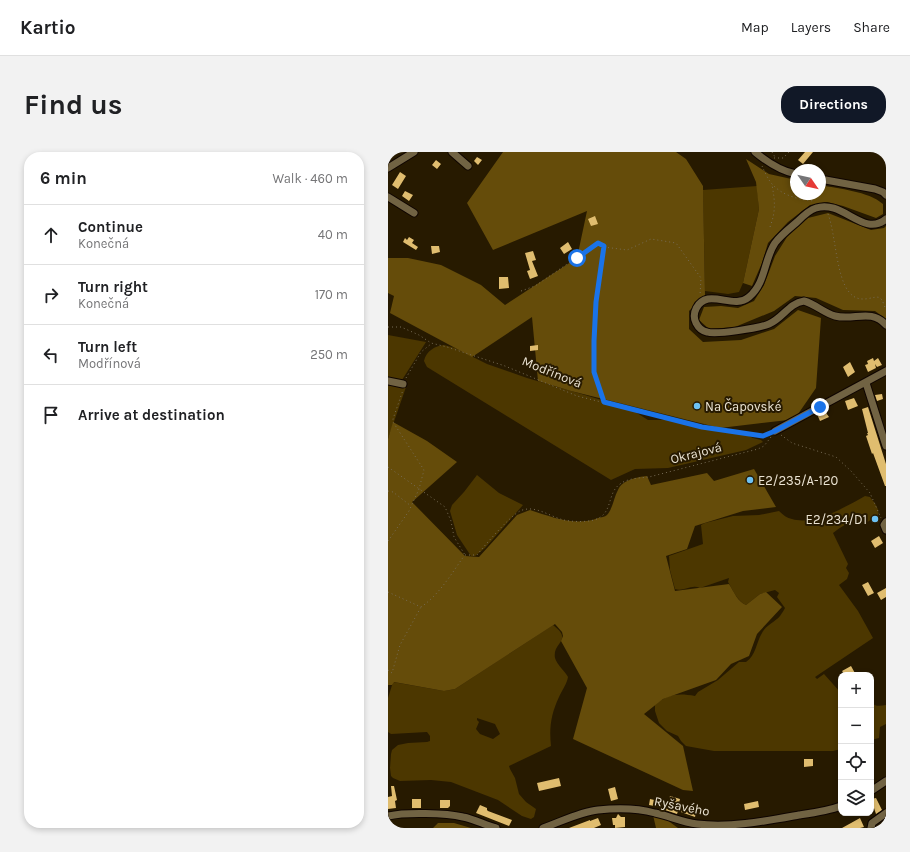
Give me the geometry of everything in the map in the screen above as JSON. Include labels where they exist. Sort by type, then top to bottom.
[{"type":"street","points":[[388,168],[414,152]]},
{"type":"street","points":[[452,152],[468,166]]},
{"type":"street","points":[[755,152],[776,166],[790,172]]},
{"type":"street","points":[[826,180],[875,189],[886,195]]},
{"type":"street","points":[[388,197],[414,212]]},
{"type":"street","points":[[886,219],[881,224],[869,224],[857,220],[834,207],[825,206],[815,208],[808,212],[775,243],[758,287],[747,299],[738,302],[708,299],[696,308],[694,314],[695,321],[699,328],[706,332],[717,333],[770,324],[782,316],[793,304],[804,301],[834,316],[857,317],[870,315],[875,316],[886,325]]},
{"type":"street","points":[[775,431],[886,371]]},
{"type":"street","points":[[388,381],[403,384]]},
{"type":"street","points":[[866,382],[886,446]]},
{"type":"street","points":[[874,789],[886,781]]},
{"type":"street","name":"Ryšavého","points":[[543,828],[586,812],[596,810],[641,810],[654,812],[697,824],[745,824],[817,812],[838,807]]},
{"type":"street","points":[[871,828],[872,823],[878,817],[886,813]]},
{"type":"street","points":[[388,816],[411,814],[450,815],[464,817],[496,828]]},
{"type":"path","points":[[772,152],[775,158]]},
{"type":"path","points":[[770,227],[775,214],[775,198],[772,184],[761,165],[762,157],[783,158],[789,152]]},
{"type":"path","points":[[772,184],[792,196],[803,200],[816,201],[825,206],[831,226],[842,280],[848,291],[852,295],[865,300],[877,297],[880,298],[886,309]]},
{"type":"path","points":[[522,291],[534,286],[598,243],[604,246],[627,250],[651,239],[676,243],[701,278],[700,294],[696,308]]},
{"type":"path","points":[[604,246],[596,302],[594,341],[594,372],[604,402]]},
{"type":"path","name":"Modřínová","points":[[388,327],[401,327],[410,330],[432,343],[505,366],[577,396],[702,427],[763,436],[775,431]]},
{"type":"path","points":[[388,541],[411,506],[419,489],[424,470],[393,422],[393,419],[403,391],[403,384],[421,352],[432,343]]},
{"type":"path","points":[[775,431],[792,443],[836,457],[851,471],[870,493],[880,512],[885,526]]},
{"type":"path","name":"Okrajová","points":[[465,555],[477,555],[510,519],[520,511],[536,510],[564,520],[594,520],[605,514],[609,508],[612,495],[620,484],[634,479],[650,477],[758,450],[764,446],[775,431]]},
{"type":"path","points":[[388,467],[445,507],[451,522],[454,537],[465,555],[438,591],[421,607],[400,645],[392,673],[388,670]]},
{"type":"path","points":[[388,491],[393,492],[411,506]]},
{"type":"path","points":[[388,592],[421,607]]},
{"type":"shaded area","points":[[503,152],[676,152],[686,159],[703,186],[705,295],[689,311],[689,329],[703,342],[741,340],[774,329],[798,310],[821,318],[816,388],[796,417],[788,420],[720,428],[571,391],[538,381],[532,317],[472,357],[390,313],[394,296],[388,293],[388,258],[408,258],[441,265],[481,285],[505,305],[577,258],[587,211],[493,250],[467,203]]},
{"type":"shaded area","points":[[746,159],[769,174],[790,179],[790,200],[826,200],[826,186],[870,196],[883,204],[883,214],[876,218],[827,202],[810,205],[788,222],[768,243],[762,263],[752,286],[743,283],[759,209],[756,182]]},
{"type":"shaded area","points":[[757,186],[759,209],[743,283],[739,292],[728,294],[705,291],[703,190]]},
{"type":"shaded area","points":[[828,213],[871,230],[884,228],[886,226],[886,319],[875,311],[843,310],[816,298],[795,296],[774,311],[735,327],[709,329],[699,320],[704,307],[721,306],[738,308],[754,301],[764,285],[775,256],[787,237],[808,218]]},
{"type":"shaded area","points":[[388,335],[426,342],[402,380],[406,387],[388,439]]},
{"type":"shaded area","points":[[444,345],[455,348],[487,364],[527,378],[629,408],[648,420],[674,420],[702,427],[740,432],[763,442],[746,450],[668,468],[635,469],[611,480],[427,367],[424,361],[427,354],[434,348]]},
{"type":"shaded area","points":[[393,422],[427,441],[457,462],[412,502],[465,556],[479,557],[517,515],[530,510],[555,518],[581,522],[590,521],[605,516],[611,509],[620,487],[626,481],[634,478],[647,476],[651,485],[707,473],[714,481],[754,469],[776,507],[743,511],[695,526],[687,549],[666,556],[675,591],[729,584],[738,599],[743,604],[746,605],[760,594],[766,592],[782,607],[757,634],[749,656],[731,664],[716,680],[663,699],[644,714],[683,746],[693,791],[683,790],[573,739],[587,688],[561,641],[563,636],[562,632],[555,624],[455,689],[444,691],[394,682],[392,685],[388,685],[388,439]]},
{"type":"shaded area","points":[[477,475],[499,493],[523,505],[485,548],[475,556],[471,556],[457,535],[450,511],[452,505]]},
{"type":"shaded area","points":[[865,496],[870,497],[878,510],[878,515],[866,523],[852,522],[833,533],[848,564],[846,568],[849,573],[847,579],[839,585],[858,611],[873,638],[815,677],[817,679],[824,674],[838,690],[838,750],[714,751],[686,746],[678,736],[667,731],[659,723],[655,711],[655,705],[660,701],[674,695],[695,696],[698,692],[718,680],[739,662],[746,662],[752,656],[764,630],[780,616],[785,608],[777,597],[779,593],[775,590],[760,594],[746,605],[740,601],[736,595],[728,582],[729,578],[700,588],[694,587],[681,590],[675,589],[670,570],[669,556],[703,544],[701,525],[705,523],[733,516],[759,515],[779,511],[790,519],[810,520],[830,514]]},
{"type":"shaded area","points":[[553,625],[562,635],[561,642],[556,648],[555,658],[568,677],[566,685],[560,694],[552,715],[550,733],[551,746],[509,766],[515,778],[519,794],[526,802],[536,809],[534,817],[531,819],[522,816],[498,800],[451,782],[431,780],[400,781],[391,776],[390,768],[392,750],[398,745],[430,741],[430,736],[427,732],[391,734],[388,732],[388,698],[393,682],[444,691],[455,689]],"holes":[[[477,718],[495,724],[500,734],[493,739],[480,734],[476,729],[479,722]]]},
{"type":"shaded area","points":[[874,704],[880,706],[886,705],[886,724],[880,727],[879,738],[874,739]]},
{"type":"shaded area","points":[[653,815],[667,820],[678,828],[656,828]]},
{"type":"shaded area","points":[[438,823],[454,823],[471,828],[433,828]]},
{"type":"building","points":[[805,152],[813,152],[803,164],[798,160]]},
{"type":"building","points":[[477,157],[482,160],[478,165],[474,161]]},
{"type":"building","points":[[436,160],[441,164],[437,169],[432,165]]},
{"type":"building","points":[[400,172],[406,176],[398,189],[392,185]]},
{"type":"building","points":[[405,191],[413,195],[409,201],[402,196]]},
{"type":"building","points":[[595,216],[598,224],[591,226],[588,219]]},
{"type":"building","points":[[409,237],[414,240],[412,243],[418,247],[416,250],[403,242],[405,238],[407,240]]},
{"type":"building","points":[[568,242],[572,249],[564,254],[560,248]]},
{"type":"building","points":[[431,246],[439,246],[440,252],[432,254]]},
{"type":"building","points":[[533,251],[536,260],[532,261],[538,276],[530,279],[527,271],[530,270],[525,253]]},
{"type":"building","points":[[499,277],[508,277],[509,288],[499,289]]},
{"type":"building","points":[[538,345],[538,350],[530,351],[530,346]]},
{"type":"building","points":[[873,358],[874,361],[878,358],[882,365],[877,367],[875,364],[876,368],[868,372],[865,365],[868,364],[867,361]]},
{"type":"building","points":[[850,362],[855,372],[848,377],[843,367]]},
{"type":"building","points":[[882,394],[883,399],[877,401],[875,395]]},
{"type":"building","points":[[854,398],[858,406],[848,410],[845,401]]},
{"type":"building","points":[[868,407],[886,464],[886,486],[866,436],[868,433],[862,409]]},
{"type":"building","points":[[824,410],[829,417],[820,421],[817,414]]},
{"type":"building","points":[[879,536],[883,543],[875,548],[871,541]]},
{"type":"building","points":[[868,582],[874,593],[868,596],[862,585]]},
{"type":"building","points":[[886,588],[886,597],[881,600],[877,593]]},
{"type":"building","points":[[851,666],[854,672],[843,672],[842,671]]},
{"type":"building","points":[[804,759],[813,759],[813,766],[804,767]]},
{"type":"building","points":[[559,778],[561,786],[539,791],[537,783]]},
{"type":"building","points":[[391,786],[394,786],[397,800],[395,801],[396,808],[388,809],[388,797],[392,796]]},
{"type":"building","points":[[615,787],[618,799],[611,801],[608,789]]},
{"type":"building","points":[[670,796],[680,799],[679,803],[697,809],[695,817],[678,811],[677,814],[665,810],[666,808],[649,805],[650,799],[668,803]]},
{"type":"building","points":[[874,798],[876,798],[882,810],[876,814],[874,808]]},
{"type":"building","points":[[412,799],[421,799],[421,808],[412,808]]},
{"type":"building","points":[[440,800],[450,800],[450,806],[448,808],[440,808]]},
{"type":"building","points":[[758,801],[759,807],[745,810],[744,804]]},
{"type":"building","points":[[480,805],[487,808],[488,811],[512,820],[509,826],[476,813]]},
{"type":"building","points":[[618,814],[621,817],[625,817],[625,827],[615,828],[615,825],[613,825],[612,818],[616,818]]},
{"type":"building","points":[[598,818],[601,825],[594,828],[569,828],[590,820]]},
{"type":"building","points":[[860,818],[864,827],[842,828]]},
{"type":"place","name":"Na Čapovské","points":[[697,406]]},
{"type":"place","name":"E2/235/A-120","points":[[750,480]]},
{"type":"place","name":"E2/234/D1","points":[[875,519]]},
{"type":"route","points":[[577,258],[598,243],[604,246],[596,302],[594,341],[594,372],[604,402],[632,408],[635,411],[661,415],[702,427],[763,436],[820,407]]}]
